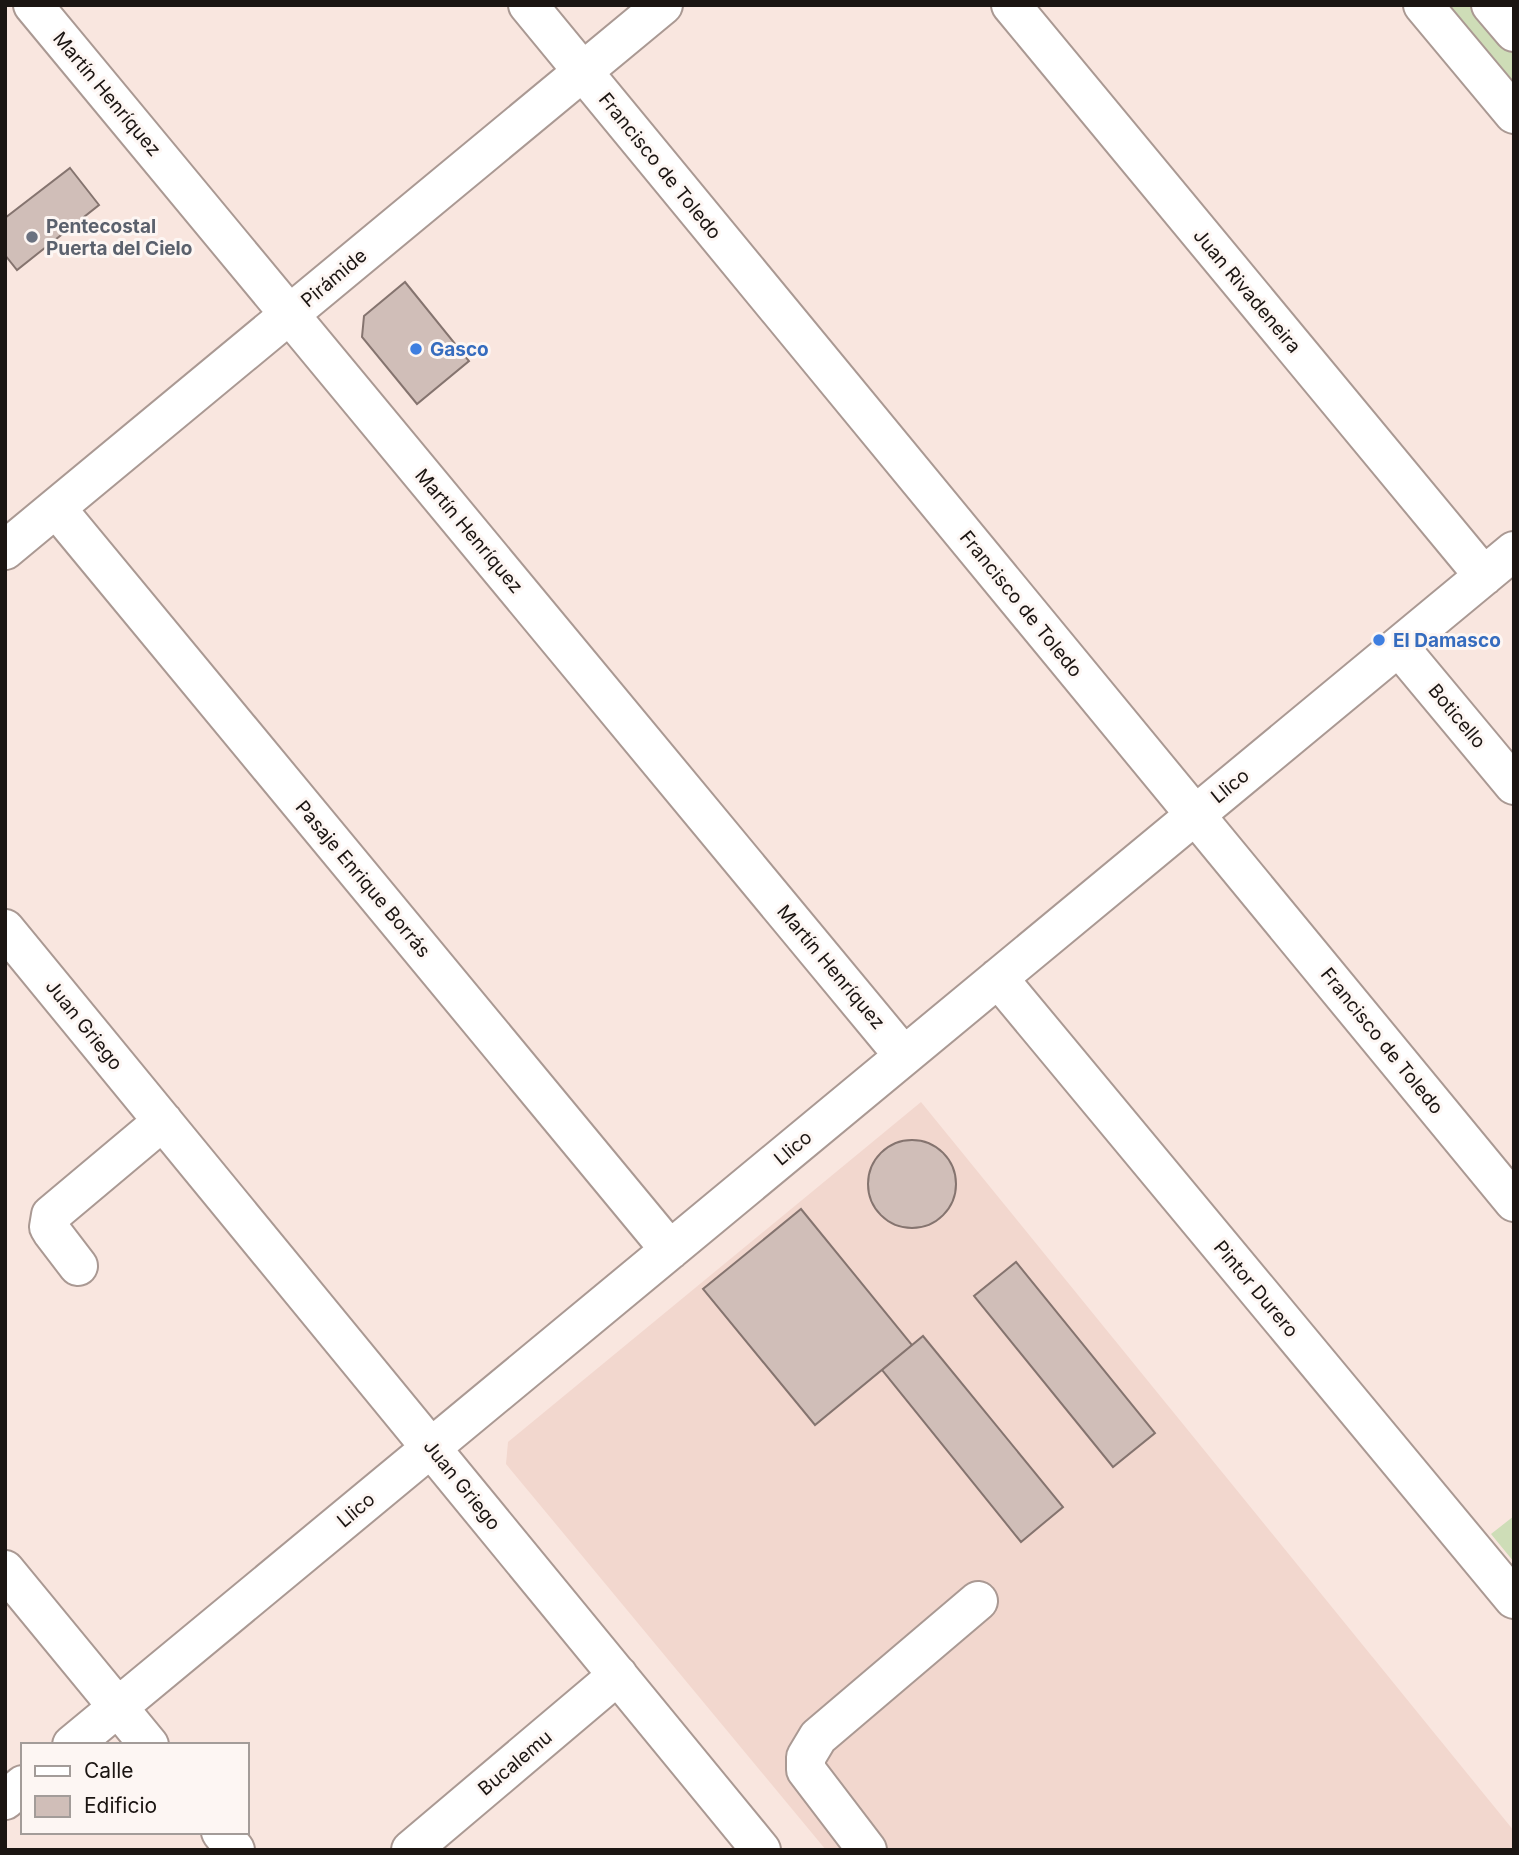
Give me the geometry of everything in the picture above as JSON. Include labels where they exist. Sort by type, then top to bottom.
[{"type":"street","name":"Martín Henríquez","points":[[33,5],[904,1056]]},
{"type":"street","name":"Francisco de Toledo","points":[[528,5],[1514,1202]]},
{"type":"street","name":"Pirámide","points":[[5,550],[663,5]]},
{"type":"street","name":"Juan Rivadeneira","points":[[1011,5],[1484,576]]},
{"type":"street","points":[[1423,5],[1514,114]]},
{"type":"street","points":[[1491,5],[1514,32]]},
{"type":"street","name":"Pasaje Enrique Borrás","points":[[56,508],[670,1250]]},
{"type":"street","name":"Llico","points":[[74,1743],[1514,551]]},
{"type":"street","name":"Boticello","points":[[1399,647],[1514,785]]},
{"type":"street","name":"Juan Griego","points":[[5,929],[761,1850]]},
{"type":"street","name":"Pintor Durero","points":[[998,978],[1514,1599]]},
{"type":"street","points":[[78,1266],[52,1232],[51,1215],[163,1121]]},
{"type":"street","points":[[5,1570],[147,1743]]},
{"type":"street","points":[[867,1850],[806,1770],[806,1757],[818,1737],[978,1601]]},
{"type":"street","name":"Bucalemu","points":[[411,1850],[618,1675]]},
{"type":"street","points":[[5,1800],[21,1787]]},
{"type":"street","points":[[223,1834],[235,1850]]},
{"type":"shaded area","points":[[921,1102],[1514,1831],[1514,1850],[826,1850],[506,1464],[508,1442]]},
{"type":"green space","points":[[1446,5],[1477,5],[1514,49],[1514,88]]},
{"type":"green space","points":[[1514,1516],[1514,1562],[1491,1534]]},
{"type":"building","name":"Pentecostal Puerta del Cielo","points":[[70,168],[99,205],[17,270],[5,255],[5,218]]},
{"type":"building","name":"Gasco","points":[[405,282],[469,361],[417,404],[362,337],[364,316]]},
{"type":"building","points":[[912,1140],[929,1143],[943,1153],[953,1167],[956,1184],[953,1201],[943,1215],[929,1225],[912,1228],[895,1225],[881,1215],[871,1201],[868,1184],[871,1167],[881,1153],[895,1143]]},
{"type":"building","points":[[801,1209],[912,1345],[815,1425],[703,1289]]},
{"type":"building","points":[[1016,1262],[1155,1433],[1113,1467],[974,1296]]},
{"type":"building","points":[[923,1336],[1063,1507],[1021,1542],[882,1370]]},
{"type":"place","name":"Pentecostal Puerta del Cielo","points":[[32,237]]},
{"type":"place","name":"Gasco","points":[[416,349]]},
{"type":"place","name":"El Damasco","points":[[1379,640]]}]
